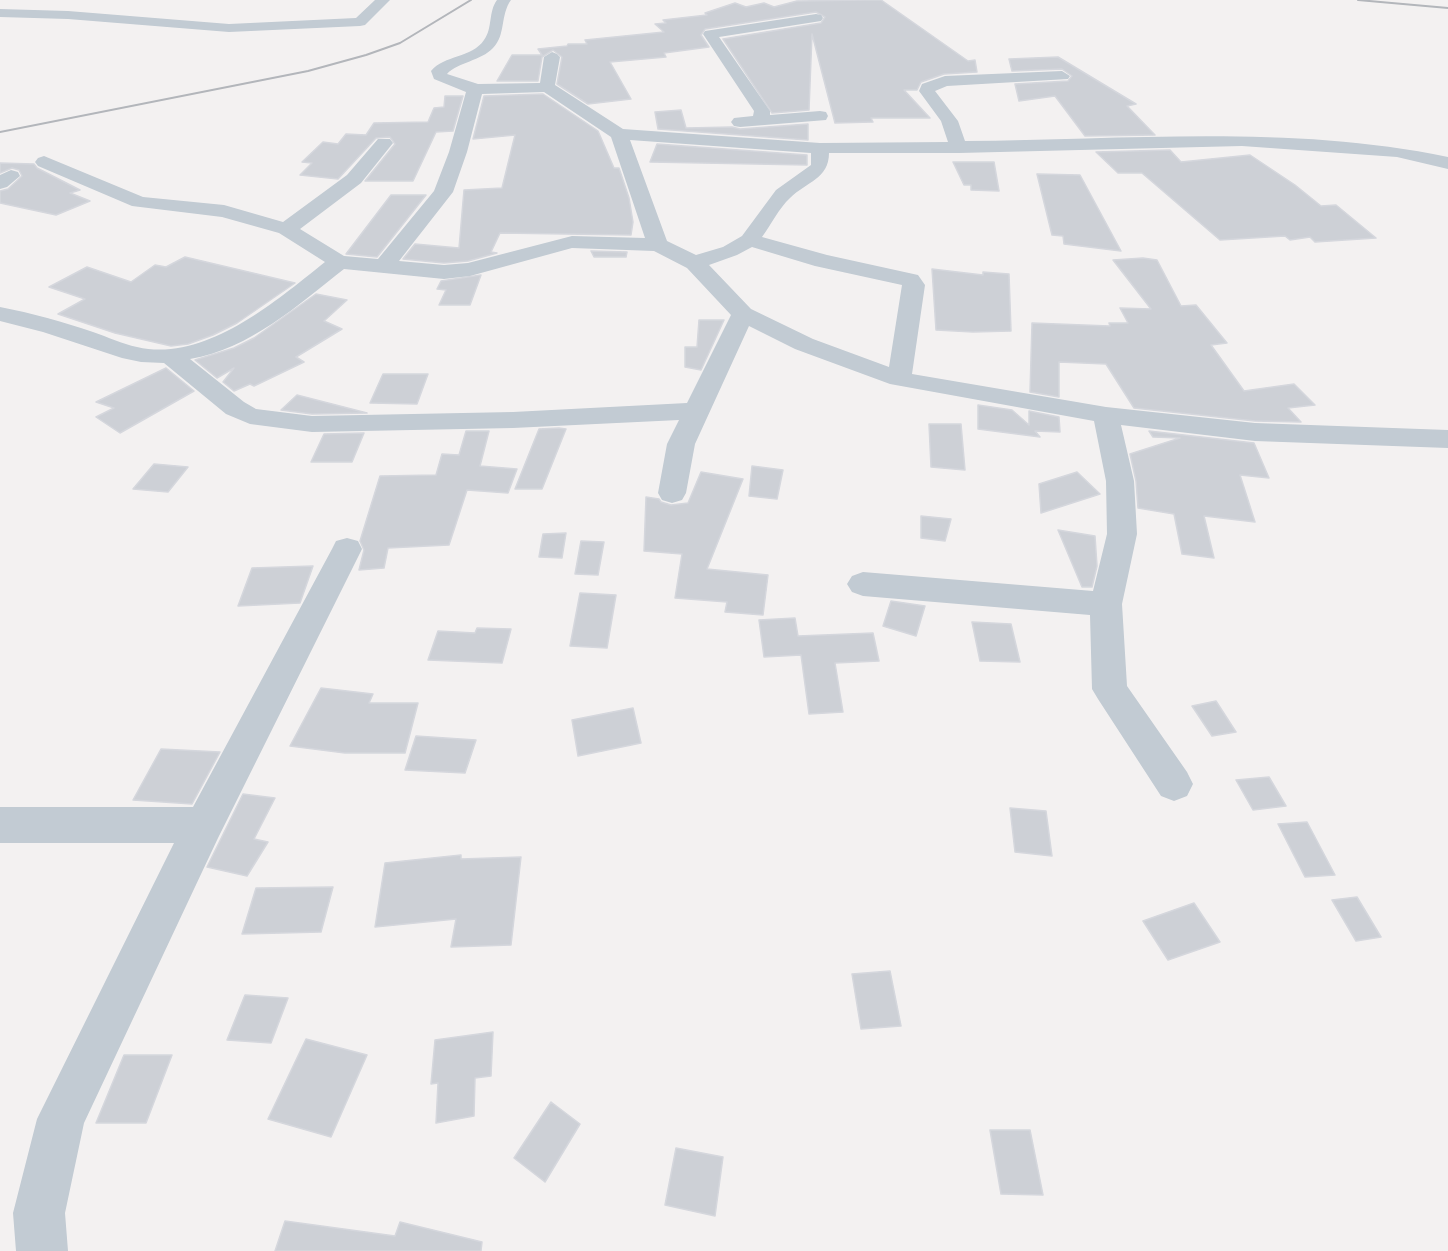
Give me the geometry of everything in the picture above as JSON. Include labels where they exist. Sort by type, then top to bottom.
[{"type":"street","points":[[0,13],[68,15],[229,28],[360,22],[383,0]]},
{"type":"street","points":[[504,0],[499,4],[494,34],[489,44],[470,57],[450,63],[439,71],[440,76],[454,86],[474,90],[547,87],[619,134],[820,148],[959,148],[1242,141],[1396,152],[1448,163]]},
{"type":"street","points":[[761,119],[762,111],[710,34],[816,18]]},
{"type":"street","points":[[547,87],[552,57]]},
{"type":"street","points":[[959,148],[949,121],[927,91],[928,87],[945,81],[1062,76]]},
{"type":"street","points":[[383,267],[443,192],[458,152],[474,90]]},
{"type":"street","points":[[619,134],[645,128],[719,125],[761,119],[820,116]]},
{"type":"street","points":[[619,134],[658,245]]},
{"type":"street","points":[[286,230],[354,179],[384,143]]},
{"type":"street","points":[[695,263],[730,251],[749,240],[783,194],[815,172],[820,165],[820,148]]},
{"type":"street","points":[[44,162],[139,202],[224,211],[286,230],[339,262],[444,272],[470,269],[572,242],[658,245],[695,263],[743,314],[804,344],[899,379],[1106,415],[1255,432],[1448,439]]},
{"type":"street","points":[[749,240],[823,261],[910,280],[914,285],[899,379]]},
{"type":"street","points":[[0,314],[25,318],[140,355],[171,356],[200,350],[234,338],[269,315],[339,262]]},
{"type":"street","points":[[672,493],[681,444],[743,314]]},
{"type":"street","points":[[171,356],[235,408],[250,416],[312,424],[513,420],[697,411]]},
{"type":"street","points":[[1106,415],[1120,481],[1122,534],[1106,604],[1110,689],[1174,784]]},
{"type":"street","points":[[42,1251],[39,1214],[61,1119],[204,825],[347,549]]},
{"type":"street","points":[[863,584],[1106,604]]},
{"type":"street","points":[[0,825],[204,825]]},
{"type":"building","points":[[881,0],[968,61],[975,60],[977,72],[944,74],[921,82],[917,90],[904,90],[930,118],[871,118],[873,122],[835,123],[812,34],[809,110],[772,113],[723,39],[821,23],[825,17],[816,12],[705,29],[701,35],[709,47],[664,53],[666,57],[610,62],[631,99],[588,104],[557,84],[562,57],[553,50],[542,57],[538,81],[497,81],[512,55],[542,55],[538,49],[567,46],[568,44],[587,44],[585,40],[664,32],[655,24],[666,23],[663,20],[707,15],[705,13],[735,3],[746,7],[764,3],[774,7],[797,1]]},
{"type":"building","points":[[1058,57],[1136,104],[1127,106],[1155,135],[1085,136],[1055,96],[1019,101],[1015,84],[1068,81],[1072,76],[1062,69],[1012,71],[1009,59]]},
{"type":"building","points":[[543,94],[598,131],[614,168],[619,168],[629,198],[633,222],[631,235],[500,233],[491,252],[497,253],[468,261],[444,263],[403,259],[415,244],[459,248],[464,190],[502,188],[515,135],[473,139],[484,96]]},
{"type":"building","points":[[445,96],[463,96],[453,131],[436,132],[413,181],[365,181],[395,144],[390,137],[376,138],[338,179],[300,175],[312,163],[302,162],[323,142],[338,144],[346,134],[366,135],[374,123],[428,122],[434,108],[444,107]]},
{"type":"building","points":[[681,110],[686,128],[732,127],[740,129],[808,124],[808,140],[658,129],[655,112]]},
{"type":"building","points":[[657,144],[807,155],[807,165],[650,162]]},
{"type":"building","points":[[1170,150],[1181,162],[1250,155],[1295,185],[1321,206],[1336,205],[1376,238],[1315,242],[1310,237],[1290,240],[1285,236],[1220,240],[1142,173],[1118,173],[1096,152]]},
{"type":"building","points":[[953,162],[994,162],[999,191],[971,190],[971,185],[964,185]]},
{"type":"building","points":[[0,163],[34,164],[37,168],[80,190],[70,193],[90,201],[56,215],[0,203],[0,191],[8,189],[22,176],[19,170],[12,168],[0,173]]},
{"type":"building","points":[[1037,174],[1080,175],[1121,251],[1064,244],[1063,236],[1052,235]]},
{"type":"building","points":[[391,195],[426,195],[377,257],[346,254]]},
{"type":"building","points":[[591,251],[627,252],[626,257],[594,257]]},
{"type":"building","points":[[185,257],[295,283],[237,323],[188,344],[171,346],[115,333],[58,314],[85,299],[49,287],[87,267],[131,282],[155,265],[166,267]]},
{"type":"building","points":[[1143,258],[1157,260],[1181,306],[1196,305],[1227,343],[1211,345],[1244,391],[1294,384],[1315,405],[1288,408],[1301,422],[1255,421],[1134,408],[1106,364],[1059,362],[1059,397],[1030,392],[1032,323],[1110,326],[1109,323],[1128,323],[1120,308],[1151,309],[1113,260]]},
{"type":"building","points":[[932,269],[983,275],[983,272],[1009,274],[1011,331],[936,330]]},
{"type":"building","points":[[481,275],[470,305],[439,305],[446,290],[437,289],[441,281]]},
{"type":"building","points":[[316,294],[347,300],[324,321],[342,329],[296,357],[304,362],[254,386],[250,384],[234,391],[223,382],[234,368],[217,378],[195,360],[234,348],[254,338]]},
{"type":"building","points":[[699,320],[724,320],[701,370],[685,367],[685,347],[697,347]]},
{"type":"building","points":[[166,368],[194,391],[120,433],[96,417],[114,408],[96,402]]},
{"type":"building","points":[[383,374],[428,374],[417,404],[370,403]]},
{"type":"building","points":[[297,395],[367,413],[312,414],[281,410]]},
{"type":"building","points":[[978,405],[1012,410],[1029,425],[1029,411],[1059,417],[1060,432],[1035,431],[1040,437],[978,429]]},
{"type":"building","points":[[929,424],[961,424],[965,470],[931,467]]},
{"type":"building","points":[[539,429],[566,429],[542,489],[515,489]]},
{"type":"building","points":[[466,431],[489,431],[480,466],[517,469],[508,493],[467,490],[449,545],[388,548],[384,568],[359,570],[364,550],[360,541],[380,476],[436,475],[442,454],[459,455]]},
{"type":"building","points":[[1149,431],[1254,443],[1269,478],[1240,475],[1255,522],[1204,516],[1214,558],[1182,554],[1174,514],[1138,508],[1136,481],[1130,454],[1180,438],[1153,437]]},
{"type":"building","points":[[364,433],[352,462],[311,462],[324,434]]},
{"type":"building","points":[[154,464],[188,467],[168,492],[133,489]]},
{"type":"building","points":[[752,466],[783,470],[777,499],[749,496]]},
{"type":"building","points":[[701,472],[743,479],[707,569],[768,575],[763,615],[725,612],[727,602],[675,598],[682,554],[644,551],[646,497],[659,499],[671,505],[688,503]]},
{"type":"building","points":[[1077,472],[1100,494],[1041,513],[1039,484]]},
{"type":"building","points":[[921,516],[951,519],[945,541],[921,538]]},
{"type":"building","points":[[1058,530],[1095,536],[1097,566],[1092,587],[1082,587]]},
{"type":"building","points":[[566,533],[562,558],[539,557],[543,534]]},
{"type":"building","points":[[581,541],[604,542],[598,575],[575,574]]},
{"type":"building","points":[[313,566],[300,603],[238,606],[252,568]]},
{"type":"building","points":[[580,593],[616,595],[607,648],[570,646]]},
{"type":"building","points":[[891,601],[925,606],[916,636],[883,626]]},
{"type":"building","points":[[795,618],[798,636],[873,633],[879,661],[835,663],[843,712],[809,714],[801,655],[764,657],[759,620]]},
{"type":"building","points":[[972,622],[1011,624],[1020,662],[980,661]]},
{"type":"building","points":[[477,628],[511,629],[502,663],[428,660],[438,631],[475,633]]},
{"type":"building","points":[[321,688],[373,694],[369,703],[418,703],[405,753],[345,753],[290,746]]},
{"type":"building","points":[[1216,701],[1236,732],[1212,736],[1192,706]]},
{"type":"building","points":[[633,708],[641,743],[578,756],[572,720]]},
{"type":"building","points":[[416,736],[476,740],[465,773],[405,770]]},
{"type":"building","points":[[161,749],[220,752],[192,804],[133,800]]},
{"type":"building","points":[[1269,777],[1286,806],[1253,810],[1236,780]]},
{"type":"building","points":[[243,794],[275,798],[254,839],[268,842],[247,876],[207,867]]},
{"type":"building","points":[[1010,808],[1046,811],[1052,856],[1015,852]]},
{"type":"building","points":[[1307,822],[1335,875],[1305,877],[1278,824]]},
{"type":"building","points":[[461,855],[461,859],[521,857],[511,945],[451,947],[456,919],[375,927],[385,863]]},
{"type":"building","points":[[333,887],[321,932],[242,934],[256,888]]},
{"type":"building","points":[[1357,897],[1381,937],[1356,941],[1332,900]]},
{"type":"building","points":[[1194,903],[1220,942],[1168,960],[1143,921]]},
{"type":"building","points":[[890,971],[901,1026],[861,1029],[852,974]]},
{"type":"building","points":[[245,995],[288,998],[271,1043],[227,1040]]},
{"type":"building","points":[[493,1032],[491,1076],[475,1078],[474,1116],[436,1123],[438,1083],[431,1084],[435,1040]]},
{"type":"building","points":[[306,1039],[367,1055],[331,1137],[268,1119]]},
{"type":"building","points":[[124,1055],[172,1055],[146,1123],[96,1123]]},
{"type":"building","points":[[551,1102],[580,1124],[545,1182],[514,1158]]},
{"type":"building","points":[[990,1130],[1030,1130],[1043,1195],[1001,1194]]},
{"type":"building","points":[[676,1148],[723,1157],[715,1216],[665,1205]]},
{"type":"building","points":[[285,1221],[395,1236],[400,1222],[482,1242],[481,1251],[275,1251]]},
{"type":"railway","points":[[0,132],[308,71],[366,55],[400,43],[471,0]]},
{"type":"railway","points":[[1358,0],[1448,8]]}]
